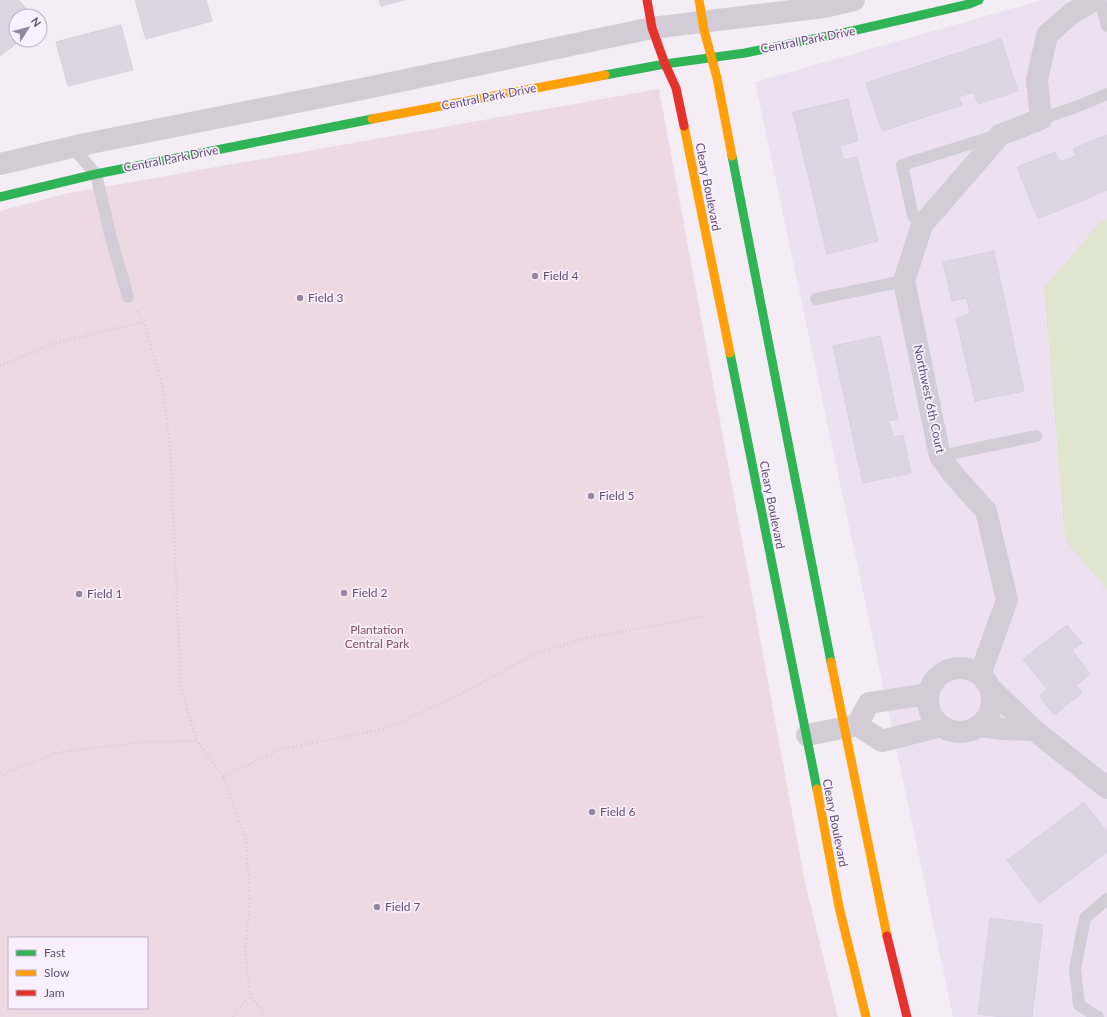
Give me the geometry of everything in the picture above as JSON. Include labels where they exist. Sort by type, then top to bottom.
[{"type":"street","name":"Cleary Boulevard","points":[[647,0],[652,28],[664,64],[676,88],[806,735],[839,907],[866,1017]]},
{"type":"street","points":[[699,0],[701,22],[718,85],[851,727],[884,923],[907,1017]]},
{"type":"street","points":[[0,164],[72,147],[367,88],[652,28],[824,7],[854,0]]},
{"type":"street","name":"Central Park Drive","points":[[0,197],[96,174],[378,118],[664,64],[710,59],[745,53],[852,31],[969,4],[979,0]]},
{"type":"street","points":[[922,225],[1000,135],[1041,119],[1037,80],[1047,35],[1072,13],[1095,0]]},
{"type":"street","name":"Northwest 6th Court","points":[[922,225],[904,281],[940,456],[952,473],[986,511],[1007,600],[985,681]]},
{"type":"street","points":[[985,681],[992,698],[991,708],[987,718],[980,726],[970,731],[950,731],[934,720],[927,703],[931,685],[936,677],[948,670],[962,668],[972,670],[985,681],[1034,730],[1107,788]]},
{"type":"street","points":[[851,727],[869,703],[928,694]]},
{"type":"street","points":[[806,735],[851,727],[882,741],[941,726]]},
{"type":"street","points":[[980,726],[1003,729],[1034,730]]},
{"type":"lane","points":[[1100,0],[1107,26]]},
{"type":"lane","points":[[1041,119],[1107,94]]},
{"type":"lane","points":[[922,225],[913,216],[902,165],[1000,135]]},
{"type":"lane","points":[[72,147],[96,174],[111,238],[128,297]]},
{"type":"lane","points":[[816,300],[904,281]]},
{"type":"lane","points":[[940,456],[1036,436]]},
{"type":"lane","points":[[1098,1017],[1078,1005],[1075,969],[1085,918],[1107,899]]},
{"type":"path","points":[[128,297],[144,322],[162,384],[170,445],[181,689],[197,741],[223,777],[246,839],[250,901],[245,952],[250,994],[266,1017]]},
{"type":"path","points":[[0,366],[52,344],[144,322]]},
{"type":"path","points":[[223,777],[281,749],[385,728],[457,696],[537,653],[584,639],[704,616]]},
{"type":"path","points":[[0,778],[9,772],[55,753],[143,742],[197,741]]},
{"type":"path","points":[[233,1017],[250,994]]},
{"type":"shaded area","points":[[1042,0],[1107,0],[1107,1017],[953,1017],[755,82]]},
{"type":"shaded area","points":[[1107,220],[1107,590],[1065,540],[1044,288],[1099,223]]},
{"type":"green space","name":"Plantation Central Park","points":[[659,89],[805,883],[838,1017],[0,1017],[0,211],[64,194]]},
{"type":"building","points":[[0,0],[19,0],[26,8],[8,8],[8,48],[10,48],[0,56]]},
{"type":"building","points":[[135,0],[206,0],[212,21],[146,39]]},
{"type":"building","points":[[379,0],[405,0],[381,6]]},
{"type":"building","points":[[121,25],[133,70],[68,86],[56,42]]},
{"type":"building","points":[[1001,39],[1018,91],[978,104],[974,92],[959,97],[962,105],[882,131],[866,83]]},
{"type":"building","points":[[848,99],[858,141],[840,146],[843,160],[857,157],[878,241],[827,254],[793,112]]},
{"type":"building","points":[[1107,135],[1107,190],[1038,219],[1017,167],[1055,152],[1060,162],[1076,156],[1073,149]]},
{"type":"building","points":[[994,251],[1024,391],[975,401],[956,318],[970,314],[967,298],[952,301],[943,262]]},
{"type":"building","points":[[880,336],[898,419],[889,421],[893,437],[903,435],[911,473],[863,483],[833,346]]},
{"type":"building","points":[[1067,625],[1082,643],[1072,650],[1090,674],[1076,685],[1082,693],[1054,715],[1039,696],[1047,689],[1023,659]]},
{"type":"building","points":[[1084,802],[1107,832],[1107,852],[1039,903],[1007,860]]},
{"type":"building","points":[[990,918],[1043,925],[1032,1017],[1003,1017],[978,1014]]},
{"type":"traffic: fast","points":[[605,75],[665,64],[745,53],[852,31],[969,4],[979,0]]},
{"type":"traffic: fast","points":[[0,197],[96,174],[372,119]]},
{"type":"traffic: fast","points":[[732,156],[831,662]]},
{"type":"traffic: fast","points":[[730,353],[817,789]]},
{"type":"traffic: slow","points":[[699,0],[704,30],[717,78],[732,156]]},
{"type":"traffic: slow","points":[[372,119],[605,75]]},
{"type":"traffic: slow","points":[[684,126],[730,353]]},
{"type":"traffic: slow","points":[[831,662],[887,936]]},
{"type":"traffic: slow","points":[[817,789],[839,907],[866,1017]]},
{"type":"traffic: jam","points":[[647,0],[652,28],[665,64],[676,88],[684,126]]},
{"type":"traffic: jam","points":[[887,936],[907,1017]]},
{"type":"place","name":"Field 4","points":[[535,276]]},
{"type":"place","name":"Field 3","points":[[300,298]]},
{"type":"place","name":"Field 5","points":[[591,496]]},
{"type":"place","name":"Field 2","points":[[344,593]]},
{"type":"place","name":"Field 1","points":[[79,594]]},
{"type":"place","name":"Field 6","points":[[592,812]]},
{"type":"place","name":"Field 7","points":[[377,907]]}]
